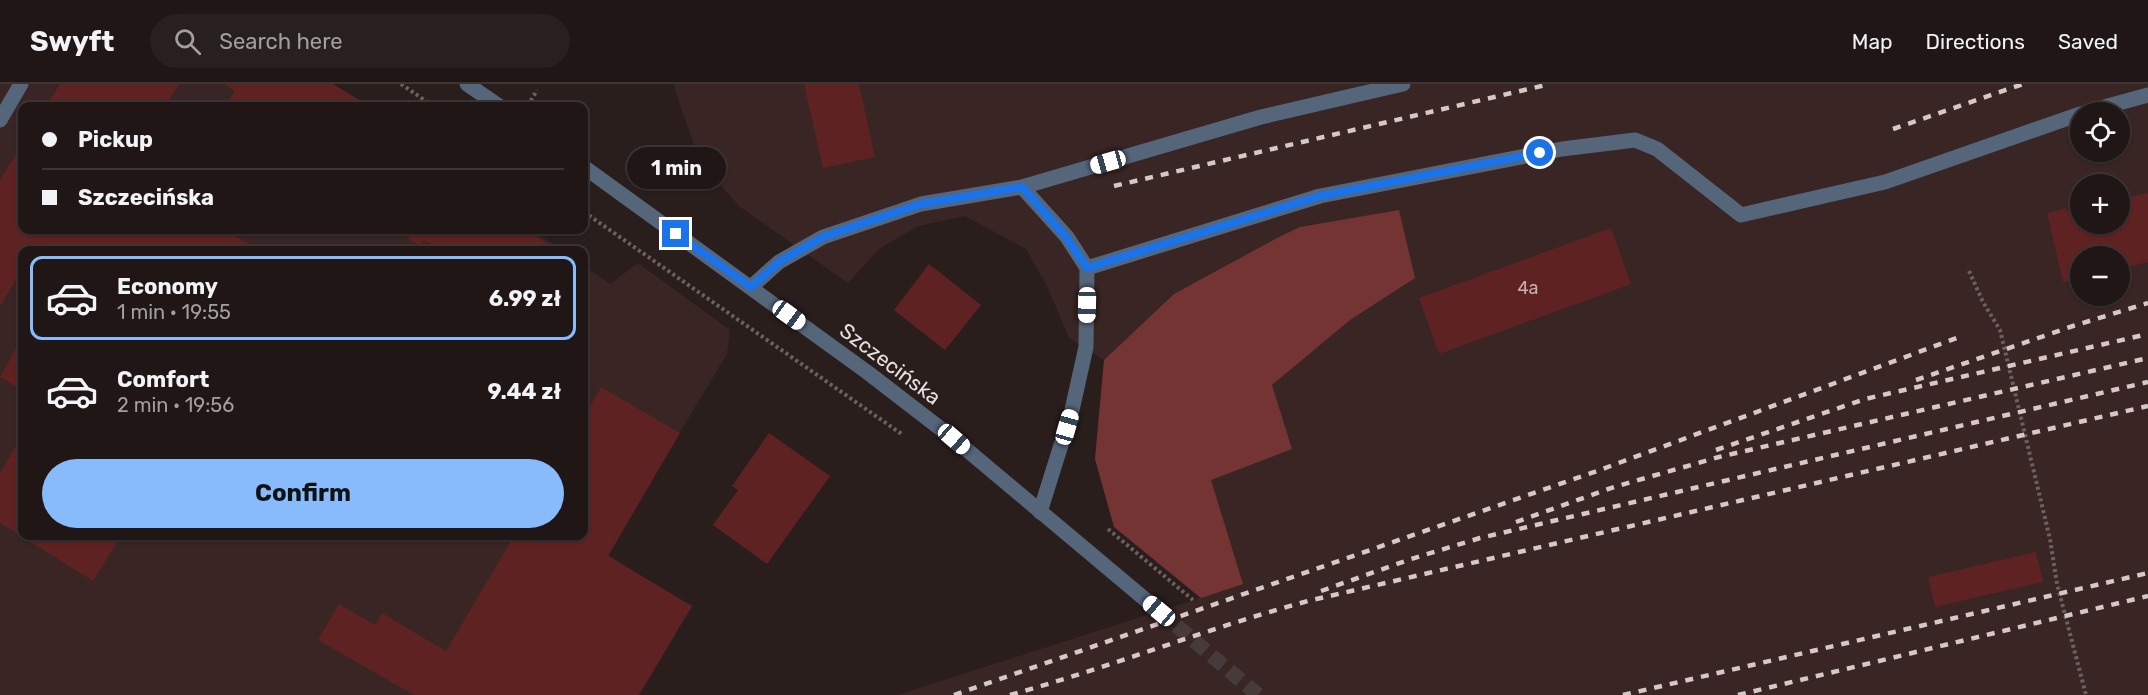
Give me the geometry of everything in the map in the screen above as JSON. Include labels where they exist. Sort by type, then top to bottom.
[{"type":"street","points":[[0,120],[21,84]]},
{"type":"street","points":[[467,84],[493,102]]},
{"type":"street","points":[[751,287],[779,262],[823,237],[921,204],[1022,187],[1261,117],[1403,84]]},
{"type":"street","points":[[2122,102],[2148,95]]},
{"type":"street","points":[[1087,268],[1320,196],[1562,149],[1635,140],[1657,149],[1741,215],[1885,182],[2070,117]]},
{"type":"street","name":"Szczecińska","points":[[588,170],[751,287],[954,439],[1159,611]]},
{"type":"street","points":[[1022,187],[1066,237],[1087,268],[1086,347],[1072,410],[1041,512]]},
{"type":"path","points":[[401,84],[427,102]]},
{"type":"path","points":[[530,102],[537,90]]},
{"type":"path","points":[[588,215],[907,438]]},
{"type":"path","points":[[1969,271],[1983,302],[2000,330],[2050,539],[2057,584],[2086,695]]},
{"type":"path","points":[[1108,529],[1193,600]]},
{"type":"shaded area","points":[[0,84],[323,84],[350,102],[18,102],[18,234],[538,234],[556,246],[18,246],[18,540],[588,540],[588,269],[610,284],[638,263],[730,330],[727,354],[607,554],[692,608],[633,695],[0,695]]},
{"type":"shaded area","points":[[673,84],[2148,84],[2148,695],[897,695],[1200,598],[1114,527],[1095,459],[1104,360],[1069,338],[1047,286],[1026,249],[965,216],[918,226],[879,249],[848,283],[739,206],[699,160]]},
{"type":"shaded area","points":[[1399,210],[1415,278],[1350,320],[1272,385],[1292,449],[1211,480],[1243,584],[1201,598],[1114,527],[1095,459],[1104,360],[1174,294],[1277,238],[1300,227]]},
{"type":"building","points":[[60,84],[179,84],[168,102],[49,102]]},
{"type":"building","points":[[224,84],[333,84],[362,102],[228,102],[235,91]]},
{"type":"building","points":[[804,84],[859,84],[875,157],[823,168]]},
{"type":"building","points":[[18,151],[18,234],[232,234],[252,246],[44,246],[39,243],[37,246],[18,246],[18,277],[0,306],[0,180]]},
{"type":"building","points":[[2148,193],[2148,262],[2130,266],[2130,246],[2070,246],[2070,280],[2063,282],[2047,213],[2066,208],[2066,211],[2070,210],[2070,234],[2130,234],[2130,197]]},
{"type":"building","points":[[1611,228],[1631,284],[1439,354],[1419,298]]},
{"type":"building","points":[[411,234],[532,234],[551,246],[434,246],[424,240],[420,246],[408,239]]},
{"type":"building","points":[[929,264],[981,305],[945,350],[894,310]]},
{"type":"building","points":[[18,344],[18,388],[0,377]]},
{"type":"building","points":[[601,387],[680,433],[608,556],[692,606],[639,695],[414,695],[318,640],[339,604],[375,625],[382,613],[446,651],[512,540],[588,540],[588,410]]},
{"type":"building","points":[[769,433],[830,476],[767,564],[713,525],[738,490],[732,486]]},
{"type":"building","points":[[18,443],[18,534],[0,523],[0,473]]},
{"type":"building","points":[[27,540],[119,540],[93,581]]},
{"type":"building","points":[[2036,552],[2043,582],[1935,607],[1928,577]]},
{"type":"tunnel","points":[[1159,611],[1258,695]]},
{"type":"railway","points":[[1114,186],[1550,84]]},
{"type":"railway","points":[[1893,129],[2023,84]]},
{"type":"railway","points":[[1916,380],[2148,303]]},
{"type":"railway","points":[[1716,450],[1865,399],[2148,334]]},
{"type":"railway","points":[[954,695],[1597,471],[1962,336]]},
{"type":"railway","points":[[1516,522],[1614,487],[1719,457],[2148,358]]},
{"type":"railway","points":[[1321,591],[1411,559],[1480,538],[2148,382]]},
{"type":"railway","points":[[1010,695],[1308,601],[2148,406]]},
{"type":"railway","points":[[1623,695],[2148,573]]},
{"type":"railway","points":[[1738,695],[2148,596]]},
{"type":"route","points":[[676,234],[751,287],[779,262],[823,237],[921,204],[1022,187],[1066,237],[1087,268],[1320,196],[1540,153]]}]
